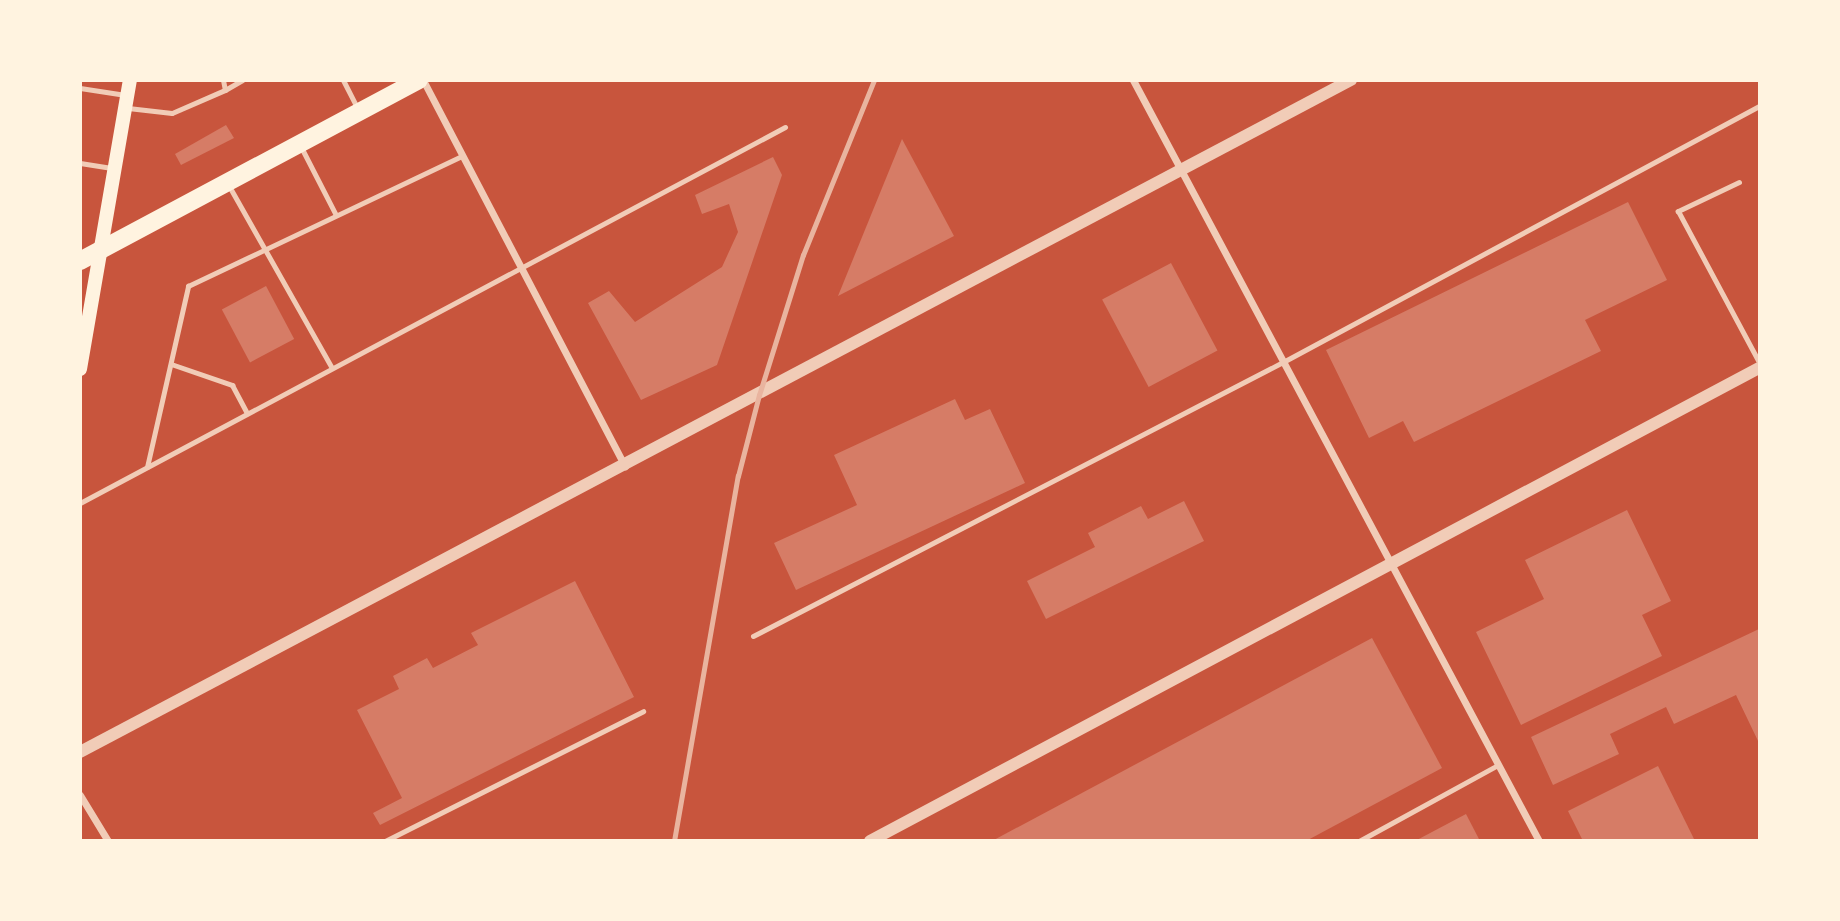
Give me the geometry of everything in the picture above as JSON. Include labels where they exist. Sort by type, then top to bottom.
[{"type":"main road","points":[[80,261],[421,80]]},
{"type":"main road","points":[[80,369],[128,95]]},
{"type":"street","points":[[421,80],[625,467]]},
{"type":"street","points":[[1133,80],[1539,841]]},
{"type":"street","points":[[80,752],[625,467],[1351,80]]},
{"type":"street","points":[[870,841],[1759,368]]},
{"type":"street","points":[[80,795],[108,841]]},
{"type":"lane","points":[[223,80],[225,90]]},
{"type":"lane","points":[[80,88],[128,95],[172,113],[242,80]]},
{"type":"lane","points":[[343,80],[360,112]]},
{"type":"lane","points":[[753,636],[1283,362],[1759,106]]},
{"type":"lane","points":[[80,503],[785,127]]},
{"type":"lane","points":[[300,144],[336,215]]},
{"type":"lane","points":[[147,467],[188,286],[462,156]]},
{"type":"lane","points":[[80,163],[116,169]]},
{"type":"lane","points":[[1739,182],[1678,211],[1759,362]]},
{"type":"lane","points":[[227,183],[331,368]]},
{"type":"lane","points":[[170,364],[232,385],[247,413]]},
{"type":"lane","points":[[385,841],[643,711]]},
{"type":"lane","points":[[1359,841],[1498,765]]},
{"type":"building","points":[[226,125],[234,138],[181,165],[175,154]]},
{"type":"building","points":[[902,139],[954,236],[838,296]]},
{"type":"building","points":[[773,157],[782,175],[717,365],[641,400],[588,303],[609,291],[635,322],[722,267],[738,232],[729,204],[702,214],[695,195]]},
{"type":"building","points":[[1628,202],[1667,280],[1585,320],[1601,351],[1414,442],[1403,421],[1369,438],[1326,350]]},
{"type":"building","points":[[1171,263],[1217,350],[1149,387],[1102,300]]},
{"type":"building","points":[[266,286],[294,339],[250,362],[222,309]]},
{"type":"building","points":[[955,399],[965,420],[990,409],[1025,483],[796,590],[774,543],[857,505],[834,455]]},
{"type":"building","points":[[1184,501],[1204,541],[1046,619],[1027,581],[1095,547],[1088,533],[1141,506],[1148,519]]},
{"type":"building","points":[[1627,510],[1671,601],[1642,615],[1662,656],[1521,725],[1476,632],[1544,599],[1525,560]]},
{"type":"building","points":[[575,581],[634,697],[380,825],[373,813],[402,798],[357,710],[399,689],[393,676],[427,658],[433,668],[478,645],[471,633]]},
{"type":"building","points":[[1759,629],[1759,743],[1736,695],[1674,724],[1666,707],[1610,734],[1619,754],[1553,785],[1531,737]]},
{"type":"building","points":[[1372,638],[1442,768],[1306,841],[992,841]]},
{"type":"building","points":[[1658,766],[1695,841],[1583,841],[1568,811]]},
{"type":"building","points":[[1466,814],[1480,841],[1415,841]]},
{"type":"railway","points":[[674,841],[738,476],[759,395],[803,255],[874,80]]}]
